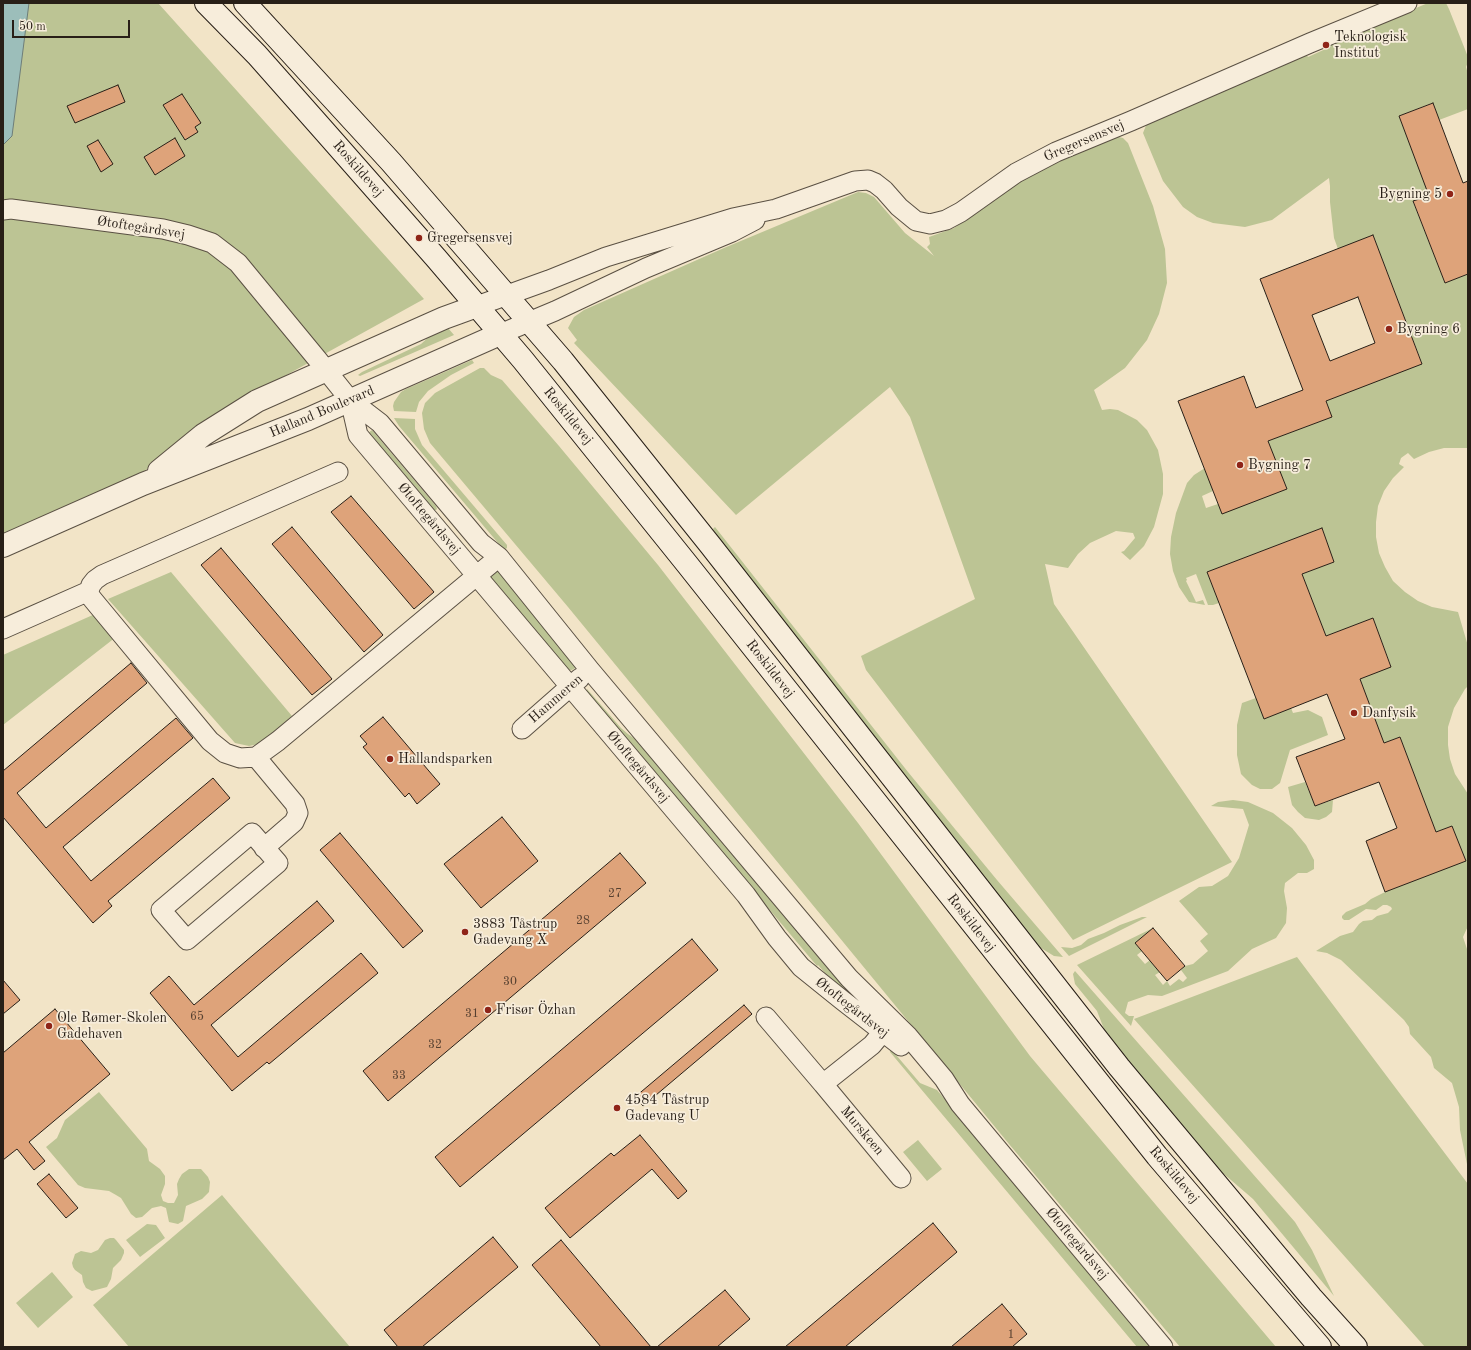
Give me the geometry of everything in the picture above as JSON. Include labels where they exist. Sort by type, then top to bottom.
[{"type":"main road","name":"Roskildevej","points":[[206,3],[256,55],[316,122],[477,306],[687,564],[1157,1156],[1320,1347]]},
{"type":"main road","name":"Roskildevej","points":[[245,3],[386,156],[563,361],[711,546],[1119,1067],[1311,1297],[1356,1347]]},
{"type":"main road","name":"Halland Boulevard","points":[[142,484],[203,435],[257,401],[444,318],[477,306]]},
{"type":"main road","name":"Halland Boulevard","points":[[3,546],[142,484],[308,419],[500,334]]},
{"type":"street","name":"Gregersensvej","points":[[500,334],[530,322],[646,268],[732,232],[776,209],[854,181],[868,180],[880,186],[899,207],[916,220],[930,224],[946,220],[961,212],[1016,173],[1056,152],[1131,122],[1310,43],[1407,3]]},
{"type":"street","name":"Gregersensvej","points":[[477,306],[606,257],[733,218],[776,209]]},
{"type":"street","name":"Øtoftegårdsvej","points":[[3,210],[163,229],[188,234],[212,243],[238,263],[350,400],[384,427],[481,543],[498,557],[590,670],[849,978],[902,1047],[947,1095],[960,1104],[1163,1347]]},
{"type":"street","name":"Øtoftegårdsvej","points":[[350,400],[358,435],[746,896],[777,938],[801,967],[842,1000],[888,1027]]},
{"type":"street","points":[[338,472],[102,575],[91,585],[89,591],[90,596],[94,601],[210,741],[226,753],[240,758],[256,757],[278,741],[498,557]]},
{"type":"street","points":[[3,629],[89,591]]},
{"type":"street","name":"Hammeren","points":[[522,729],[590,670]]},
{"type":"street","points":[[256,757],[295,804],[298,813],[294,822],[264,848]]},
{"type":"street","points":[[252,833],[264,848],[278,863],[186,940],[161,910],[252,833]]},
{"type":"street","name":"Murskeen","points":[[766,1017],[901,1178]]},
{"type":"street","points":[[823,1084],[872,1045],[888,1027]]},
{"type":"green space","points":[[3,3],[158,3],[424,299],[216,414],[143,472],[3,540]]},
{"type":"green space","points":[[1428,3],[1446,3],[1468,57],[1466,67],[1468,74],[1468,109],[1439,120],[1432,103],[1399,116],[1424,181],[1453,187],[1413,202],[1445,283],[1468,274],[1468,448],[1444,448],[1429,452],[1414,459],[1408,453],[1401,458],[1399,464],[1404,467],[1393,478],[1384,491],[1378,506],[1376,537],[1379,553],[1393,581],[1418,601],[1432,607],[1458,612],[1468,646],[1468,686],[1454,708],[1448,727],[1448,745],[1450,759],[1455,774],[1468,794],[1468,926],[1463,937],[1468,952],[1468,1169],[1460,1130],[1459,1107],[1452,1083],[1434,1068],[1431,1057],[1410,1034],[1409,1027],[1404,1020],[1341,960],[1327,953],[1316,951],[1340,936],[1353,932],[1363,921],[1372,920],[1377,916],[1388,913],[1392,909],[1387,905],[1383,905],[1376,910],[1366,909],[1349,920],[1344,920],[1342,916],[1346,912],[1365,904],[1371,899],[1385,892],[1465,861],[1452,826],[1436,832],[1400,737],[1384,743],[1360,679],[1391,666],[1373,618],[1326,636],[1302,574],[1334,562],[1322,528],[1207,572],[1219,603],[1213,605],[1208,605],[1196,574],[1186,578],[1186,581],[1196,602],[1203,600],[1205,605],[1189,602],[1179,587],[1173,571],[1170,554],[1171,537],[1176,513],[1187,483],[1194,475],[1205,468],[1213,491],[1202,496],[1206,508],[1287,489],[1268,441],[1332,417],[1326,401],[1422,363],[1373,235],[1338,249],[1334,238],[1329,178],[1272,220],[1245,227],[1213,223],[1197,217],[1183,207],[1163,181],[1143,133],[1147,123],[1306,54],[1308,57],[1330,47],[1330,44]]},
{"type":"green space","points":[[1115,136],[1123,138],[1128,143],[1153,206],[1165,249],[1167,283],[1159,314],[1147,340],[1125,368],[1094,390],[1102,410],[1118,410],[1137,420],[1147,430],[1158,450],[1163,474],[1163,494],[1154,527],[1144,546],[1130,560],[1121,552],[1124,551],[1135,538],[1133,533],[1116,531],[1090,543],[1078,554],[1068,568],[1045,564],[1054,604],[1232,862],[1073,940],[866,670],[861,656],[975,599],[910,417],[890,387],[736,515],[574,343],[577,340],[568,328],[574,317],[584,310],[724,248],[858,192],[866,193],[874,197],[905,233],[934,256],[927,247],[930,244],[929,237],[954,228],[1019,180],[1044,167]]},
{"type":"green space","points":[[448,328],[454,335],[360,376],[358,375],[421,344],[432,334]]},
{"type":"green space","points":[[472,360],[474,363],[451,375],[428,391],[419,402],[416,412],[394,411],[394,402],[401,392]]},
{"type":"green space","points":[[480,368],[484,368],[491,375],[502,380],[658,565],[858,823],[1030,1056],[1276,1347],[1180,1347],[1009,1144],[568,607],[430,443],[424,429],[422,413],[425,403],[435,393]]},
{"type":"green space","points":[[394,418],[415,419],[415,429],[422,445],[507,545],[507,548],[504,550],[399,426]]},
{"type":"green space","points":[[372,430],[436,506],[436,510],[433,510],[368,433]]},
{"type":"green space","points":[[715,527],[908,772],[1063,957],[1054,956],[1036,945],[730,559],[713,529]]},
{"type":"green space","points":[[496,569],[576,667],[574,669],[569,671],[490,577]]},
{"type":"green space","points":[[171,572],[292,716],[263,743],[249,746],[235,743],[108,599]]},
{"type":"green space","points":[[95,614],[116,637],[3,725],[3,655]]},
{"type":"green space","points":[[587,689],[621,728],[642,744],[858,1001],[870,1013],[832,981],[818,965],[817,966],[586,692]]},
{"type":"green space","points":[[1256,698],[1264,719],[1291,708],[1293,713],[1308,710],[1322,717],[1328,735],[1290,750],[1280,783],[1272,789],[1260,789],[1252,785],[1241,774],[1237,755],[1237,725],[1242,703]]},
{"type":"green space","points":[[1305,782],[1315,806],[1333,800],[1332,812],[1326,817],[1319,820],[1305,818],[1292,805],[1288,787]]},
{"type":"green space","points":[[1233,800],[1248,802],[1273,813],[1292,828],[1306,845],[1314,860],[1314,869],[1307,873],[1298,873],[1285,883],[1284,891],[1287,908],[1286,923],[1276,938],[1252,949],[1228,971],[1162,996],[1148,995],[1128,1002],[1125,1013],[1129,1016],[1134,1016],[1131,1026],[1077,965],[1153,928],[1135,943],[1142,951],[1137,955],[1145,964],[1150,960],[1160,972],[1155,975],[1163,985],[1167,981],[1170,986],[1179,979],[1183,982],[1187,978],[1181,970],[1185,966],[1193,964],[1208,951],[1200,941],[1208,934],[1179,901],[1199,887],[1212,886],[1228,876],[1239,858],[1249,825],[1243,809],[1211,806],[1218,802]]},
{"type":"green space","points":[[1142,917],[1147,917],[1069,956],[1061,947],[1072,948],[1081,945],[1088,939]]},
{"type":"green space","points":[[1297,957],[1468,1184],[1468,1347],[1425,1347],[1134,1019]]},
{"type":"green space","points":[[1075,971],[1295,1222],[1312,1250],[1334,1296],[1253,1199],[1210,1162],[1131,1066],[1104,1029],[1097,1011],[1075,984],[1073,974]]},
{"type":"green space","points":[[891,1049],[920,1083],[937,1090],[1153,1347],[1137,1347],[890,1052]]},
{"type":"green space","points":[[99,1092],[147,1149],[149,1161],[160,1169],[165,1176],[165,1184],[161,1195],[163,1201],[174,1203],[178,1195],[177,1184],[179,1179],[182,1174],[189,1169],[201,1169],[208,1177],[210,1182],[209,1192],[202,1199],[186,1206],[183,1221],[178,1224],[169,1222],[166,1208],[161,1206],[152,1208],[142,1217],[136,1218],[131,1214],[121,1198],[109,1191],[85,1188],[78,1185],[46,1147],[57,1138],[65,1120]]},
{"type":"green space","points":[[918,1140],[942,1169],[927,1181],[903,1152]]},
{"type":"green space","points":[[222,1195],[350,1347],[129,1347],[93,1305]]},
{"type":"green space","points":[[147,1224],[156,1225],[165,1238],[140,1257],[126,1240]]},
{"type":"green space","points":[[114,1238],[116,1240],[124,1250],[124,1253],[121,1260],[113,1268],[111,1279],[107,1287],[92,1291],[86,1288],[82,1275],[73,1267],[72,1263],[75,1254],[81,1251],[91,1253],[98,1250],[105,1240]]},
{"type":"green space","points":[[52,1272],[73,1297],[38,1328],[16,1303]]},
{"type":"water","points":[[3,3],[29,3],[12,136],[3,145]]},
{"type":"building","points":[[118,85],[125,102],[75,123],[67,106]]},
{"type":"building","points":[[182,94],[201,123],[195,127],[198,132],[185,140],[163,105]]},
{"type":"building","name":"Bygning 5","points":[[1433,103],[1463,183],[1468,181],[1468,274],[1445,283],[1413,201],[1429,196],[1399,116]]},
{"type":"building","points":[[175,138],[185,156],[155,175],[144,157]]},
{"type":"building","points":[[98,140],[113,164],[101,172],[87,146]]},
{"type":"building","points":[[1373,235],[1422,364],[1326,401],[1332,417],[1268,441],[1287,489],[1222,514],[1178,401],[1244,376],[1256,408],[1303,390],[1260,279]],"holes":[[[1358,297],[1375,343],[1330,361],[1312,315]]]},
{"type":"building","points":[[351,496],[434,592],[414,609],[331,512]]},
{"type":"building","points":[[292,527],[383,635],[364,652],[272,544]]},
{"type":"building","name":"Danfysik","points":[[1322,528],[1334,562],[1302,574],[1326,636],[1373,618],[1391,667],[1360,679],[1384,743],[1400,737],[1436,832],[1452,826],[1466,861],[1385,892],[1366,841],[1397,828],[1379,782],[1315,806],[1296,757],[1345,739],[1327,694],[1264,719],[1207,572]]},
{"type":"building","points":[[221,548],[332,679],[312,695],[201,565]]},
{"type":"building","points":[[131,663],[147,683],[17,793],[46,828],[176,718],[193,738],[63,847],[91,881],[213,778],[230,798],[108,901],[112,906],[93,923],[3,817],[3,771]]},
{"type":"building","points":[[383,717],[440,784],[417,804],[409,793],[405,797],[363,747],[367,744],[360,736]]},
{"type":"building","points":[[502,817],[538,861],[481,908],[444,864]]},
{"type":"building","points":[[340,833],[423,931],[403,948],[320,850]]},
{"type":"building","points":[[620,853],[646,883],[388,1101],[363,1071]]},
{"type":"building","points":[[317,901],[334,921],[211,1025],[238,1057],[361,953],[378,973],[269,1064],[267,1062],[232,1091],[150,993],[169,976],[194,1005]]},
{"type":"building","points":[[1153,928],[1185,966],[1167,981],[1135,943]]},
{"type":"building","points":[[692,939],[718,970],[460,1187],[435,1157]]},
{"type":"building","points":[[3,980],[20,1000],[3,1014]]},
{"type":"building","points":[[744,1005],[752,1014],[643,1106],[635,1097]]},
{"type":"building","points":[[55,1009],[110,1074],[29,1142],[45,1161],[34,1170],[17,1149],[3,1160],[3,1053]]},
{"type":"building","points":[[640,1135],[687,1191],[678,1199],[652,1169],[570,1238],[545,1208],[611,1153],[614,1156]]},
{"type":"building","points":[[49,1174],[78,1208],[66,1218],[37,1184]]},
{"type":"building","points":[[933,1223],[957,1252],[845,1347],[785,1347]]},
{"type":"building","points":[[493,1237],[518,1267],[422,1347],[398,1347],[384,1330]]},
{"type":"building","points":[[561,1240],[651,1347],[601,1347],[532,1265]]},
{"type":"building","points":[[725,1290],[750,1319],[717,1347],[657,1347]]},
{"type":"building","points":[[1002,1304],[1027,1334],[1012,1347],[951,1347]]},
{"type":"place","name":"Teknologisk Institut","points":[[1326,45]]},
{"type":"place","name":"Bygning 5","points":[[1450,194]]},
{"type":"place","name":"Gregersensvej","points":[[419,238]]},
{"type":"place","name":"Bygning 6","points":[[1389,329]]},
{"type":"place","name":"Bygning 7","points":[[1240,465]]},
{"type":"place","name":"Danfysik","points":[[1354,713]]},
{"type":"place","name":"Hallandsparken","points":[[390,759]]},
{"type":"place","name":"3883 Tåstrup Gadevang X","points":[[465,932]]},
{"type":"place","name":"Frisør Özhan","points":[[488,1010]]},
{"type":"place","name":"Ole Rømer-Skolen Gadehaven","points":[[49,1026]]},
{"type":"place","name":"4584 Tåstrup Gadevang U","points":[[617,1108]]}]
